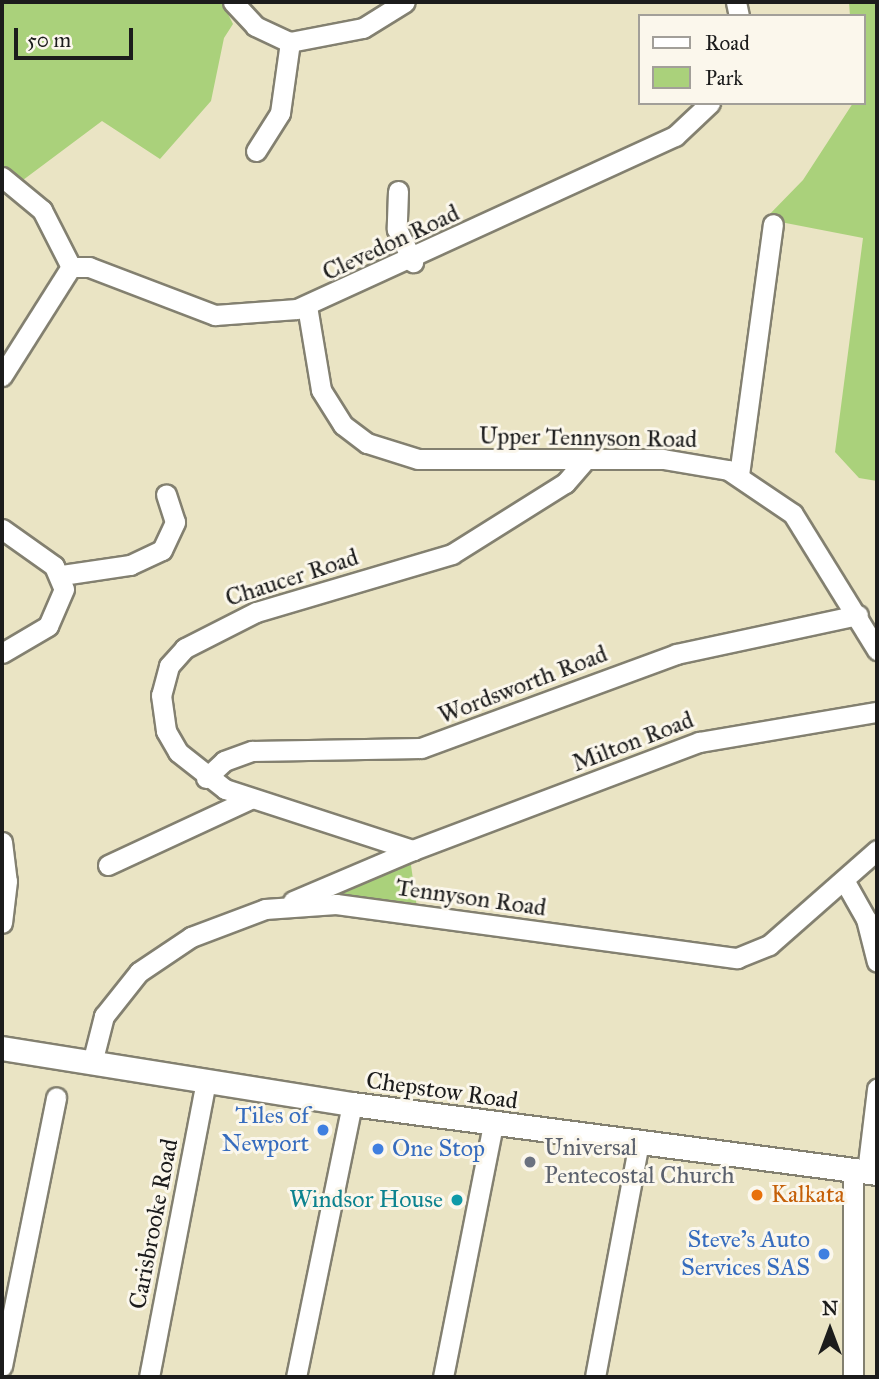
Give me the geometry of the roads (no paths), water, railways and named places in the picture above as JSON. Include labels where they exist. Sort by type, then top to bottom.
[{"type":"main road","name":"Chepstow Road","points":[[2,1048],[352,1104],[866,1172]]},
{"type":"street","points":[[233,2],[255,26],[290,42],[363,28],[405,2]]},
{"type":"street","points":[[256,151],[279,113],[290,42]]},
{"type":"street","name":"Clevedon Road","points":[[71,267],[89,267],[215,315],[307,306],[413,262],[675,136],[708,105]]},
{"type":"street","points":[[2,177],[42,210],[71,267],[2,376]]},
{"type":"street","points":[[398,191],[397,229],[413,262]]},
{"type":"street","points":[[739,475],[773,224]]},
{"type":"street","name":"Upper Tennyson Road","points":[[307,306],[321,390],[342,425],[367,443],[418,459],[691,461],[739,475],[793,514],[858,615],[877,650]]},
{"type":"street","name":"Chaucer Road","points":[[250,799],[206,778],[178,752],[163,718],[165,675],[185,648],[256,612],[452,554],[565,483],[586,459]]},
{"type":"street","points":[[2,529],[62,575],[130,565],[162,550],[175,522],[166,494]]},
{"type":"street","points":[[2,653],[53,620],[63,598],[62,575]]},
{"type":"street","name":"Wordsworth Road","points":[[206,778],[224,761],[252,751],[421,748],[676,654],[858,615]]},
{"type":"street","name":"Milton Road","points":[[289,904],[414,850],[709,739],[877,712]]},
{"type":"street","points":[[108,865],[250,799],[414,850]]},
{"type":"street","points":[[2,842],[7,881],[2,923]]},
{"type":"street","name":"Tennyson Road","points":[[92,1063],[104,1016],[145,967],[226,922],[289,904],[336,904],[737,958],[769,945],[877,849]]},
{"type":"street","points":[[844,880],[866,919],[877,962]]},
{"type":"street","name":"Carisbrooke Road","points":[[149,1377],[206,1081]]},
{"type":"street","points":[[853,1377],[866,1172],[877,1089]]},
{"type":"street","points":[[2,1366],[56,1097]]},
{"type":"street","points":[[296,1377],[352,1104]]},
{"type":"street","points":[[443,1377],[493,1124]]},
{"type":"street","points":[[596,1377],[639,1143]]},
{"type":"place","name":"Tiles of Newport","points":[[323,1130]]},
{"type":"place","name":"One Stop","points":[[378,1149]]},
{"type":"place","name":"Universal Pentecostal Church","points":[[530,1162]]},
{"type":"place","name":"Kalkata","points":[[757,1195]]},
{"type":"place","name":"Windsor House","points":[[457,1200]]},
{"type":"place","name":"Steve's Auto Services SAS","points":[[824,1254]]}]
